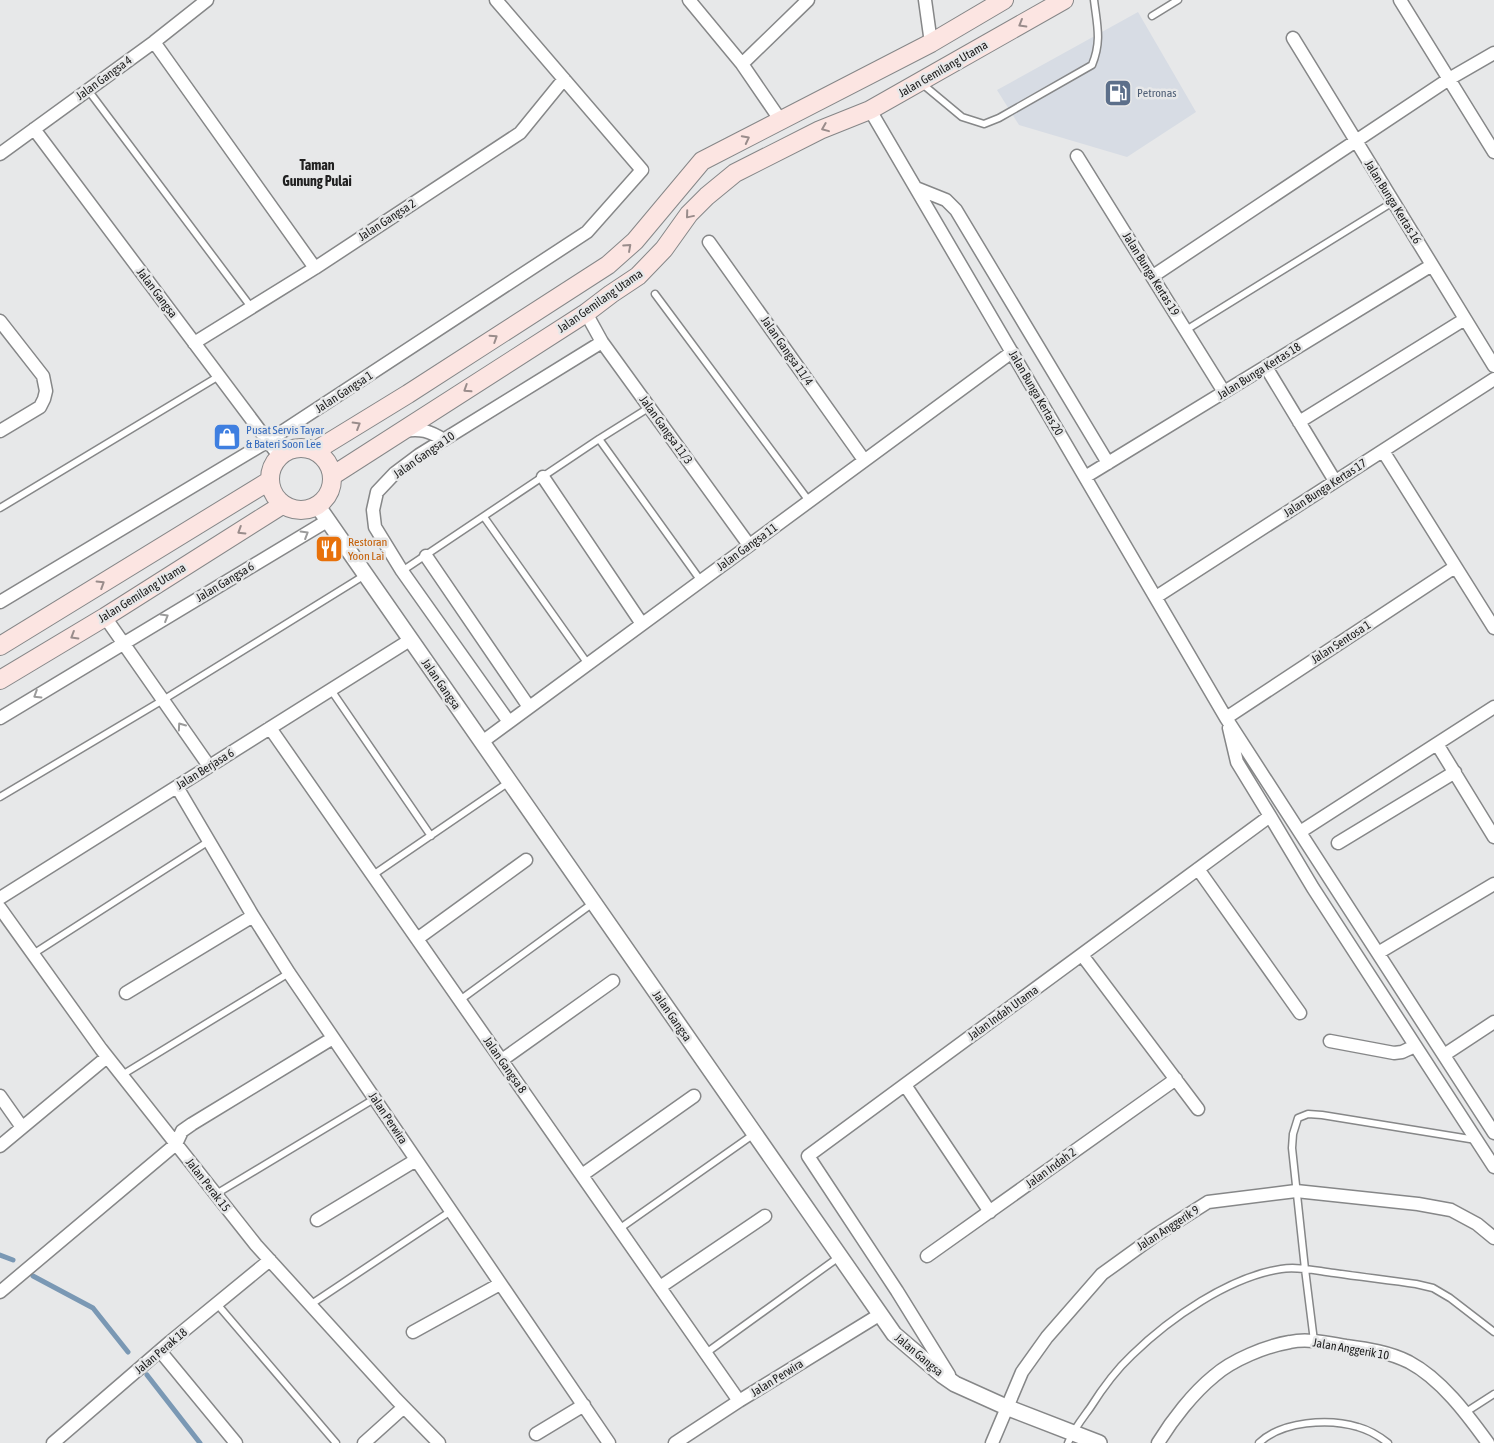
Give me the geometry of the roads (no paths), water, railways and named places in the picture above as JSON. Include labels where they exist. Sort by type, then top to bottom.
[{"type":"main road","name":"Jalan Gemilang Utama","points":[[315,450],[408,394],[608,265],[635,241],[702,161],[931,43],[1004,0]]},
{"type":"main road","name":"Jalan Gemilang Utama","points":[[332,476],[586,313],[638,276],[664,249],[689,214],[735,173],[820,130],[870,110],[1064,0]]},
{"type":"main road","points":[[296,447],[306,447],[315,450],[324,457],[330,466],[332,476],[328,495],[317,505],[302,510],[282,505],[271,490],[269,481],[273,463],[279,456],[287,450],[296,447]]},
{"type":"main road","points":[[0,646],[269,481]]},
{"type":"main road","name":"Jalan Gemilang Utama","points":[[0,680],[105,617],[282,505]]},
{"type":"street","name":"Jalan Gangsa 4","points":[[0,154],[154,42],[207,0]]},
{"type":"street","points":[[496,0],[564,79]]},
{"type":"street","points":[[689,0],[742,64],[781,120]]},
{"type":"street","points":[[742,64],[808,0]]},
{"type":"street","points":[[925,0],[931,43]]},
{"type":"street","points":[[1400,0],[1494,152]]},
{"type":"street","name":"Jalan Bunga Kertas 16","points":[[1293,38],[1494,366]]},
{"type":"street","points":[[154,42],[315,268]]},
{"type":"street","points":[[1153,276],[1449,79],[1494,53]]},
{"type":"street","name":"Jalan Gangsa 1","points":[[0,602],[268,441],[587,232],[642,170],[564,79]]},
{"type":"street","name":"Jalan Gangsa 2","points":[[194,343],[315,268],[520,133],[564,79]]},
{"type":"street","name":"Jalan Bunga Kertas 20","points":[[870,110],[1226,718]]},
{"type":"street","name":"Jalan Gangsa","points":[[34,130],[279,456]]},
{"type":"street","name":"Jalan Bunga Kertas 19","points":[[1077,156],[1224,392]]},
{"type":"street","name":"Jalan Bunga Kertas 20","points":[[916,188],[946,200],[956,210],[1108,464]]},
{"type":"street","name":"Jalan Gangsa 11/4","points":[[710,242],[864,460]]},
{"type":"street","name":"Jalan Bunga Kertas 18","points":[[1085,477],[1432,264]]},
{"type":"street","name":"Jalan Gangsa 11/3","points":[[586,313],[602,342],[750,544]]},
{"type":"street","points":[[1299,422],[1465,319]]},
{"type":"street","points":[[0,321],[43,376],[46,391],[40,406],[0,431]]},
{"type":"street","name":"Jalan Gangsa 10","points":[[509,722],[402,571],[375,527],[373,510],[377,492],[395,473],[419,455],[602,342]]},
{"type":"street","name":"Jalan Gangsa 11","points":[[482,742],[1012,352]]},
{"type":"street","points":[[1266,367],[1335,481]]},
{"type":"street","name":"Jalan Bunga Kertas 17","points":[[1156,597],[1494,379]]},
{"type":"street","points":[[400,432],[414,429],[423,430],[433,433],[444,440]]},
{"type":"street","points":[[1383,450],[1494,628]]},
{"type":"street","points":[[543,477],[642,624]]},
{"type":"street","name":"Jalan Gangsa","points":[[317,505],[894,1334],[950,1380],[1070,1438],[1099,1443]]},
{"type":"street","name":"Jalan Gangsa 6","points":[[0,718],[123,642],[327,521]]},
{"type":"street","points":[[426,556],[529,708]]},
{"type":"street","name":"Jalan Sentosa 1","points":[[1226,718],[1455,567]]},
{"type":"street","points":[[105,617],[209,766]]},
{"type":"street","name":"Jalan Berjasa 6","points":[[0,898],[410,640]]},
{"type":"street","points":[[1300,832],[1494,707]]},
{"type":"street","points":[[1226,718],[1237,762],[1313,888],[1494,1167]]},
{"type":"street","points":[[1226,718],[1494,1133]]},
{"type":"street","name":"Jalan Gangsa 8","points":[[270,728],[740,1401]]},
{"type":"street","points":[[1438,744],[1494,837]]},
{"type":"street","points":[[1338,843],[1455,772]]},
{"type":"street","name":"Jalan Perwira","points":[[177,787],[253,916],[289,972],[609,1443]]},
{"type":"street","name":"Jalan Indah Utama","points":[[950,1380],[949,1375],[897,1291],[808,1156],[1270,816]]},
{"type":"street","points":[[417,939],[526,860]]},
{"type":"street","points":[[1198,869],[1300,1012]]},
{"type":"street","points":[[1378,953],[1494,884]]},
{"type":"street","name":"Jalan Perak 15","points":[[0,908],[107,1057],[270,1260],[438,1443]]},
{"type":"street","points":[[126,993],[253,916]]},
{"type":"street","points":[[1082,954],[1198,1109]]},
{"type":"street","points":[[502,1060],[613,981]]},
{"type":"street","points":[[1444,1056],[1494,1022]]},
{"type":"street","points":[[0,1292],[176,1144],[182,1131],[333,1038]]},
{"type":"street","points":[[1330,1041],[1394,1053],[1402,1052],[1415,1046]]},
{"type":"street","points":[[0,1146],[107,1057]]},
{"type":"street","name":"Jalan Indah 2","points":[[927,1256],[1176,1079]]},
{"type":"street","points":[[905,1085],[990,1212]]},
{"type":"street","points":[[0,1096],[19,1123],[24,1126]]},
{"type":"street","points":[[582,1175],[694,1096]]},
{"type":"street","points":[[317,1220],[416,1160]]},
{"type":"street","name":"Jalan Anggerik 9","points":[[992,1443],[1022,1372],[1046,1337],[1102,1274],[1156,1234],[1208,1202],[1296,1191],[1418,1204],[1451,1210],[1476,1224],[1494,1238]]},
{"type":"street","points":[[660,1287],[765,1216]]},
{"type":"street","name":"Jalan Perak 18","points":[[59,1441],[160,1351],[270,1260]]},
{"type":"street","points":[[413,1332],[500,1284]]},
{"type":"street","name":"Jalan Perwira","points":[[675,1443],[879,1315]]},
{"type":"street","name":"Jalan Anggerik 10","points":[[1158,1443],[1170,1424],[1214,1375],[1266,1348],[1291,1341],[1314,1341],[1386,1352],[1409,1362],[1429,1376],[1466,1412],[1488,1443]]},
{"type":"street","points":[[160,1351],[236,1443]]},
{"type":"street","points":[[536,1434],[584,1405]]},
{"type":"street","points":[[364,1443],[404,1407]]},
{"type":"lane","points":[[920,82],[962,117],[984,124],[998,118],[1092,65],[1098,51],[1099,40],[1094,0]]},
{"type":"lane","points":[[1152,16],[1178,0]]},
{"type":"lane","points":[[88,90],[251,307]]},
{"type":"lane","points":[[1186,330],[1393,202]]},
{"type":"lane","points":[[655,294],[809,501]]},
{"type":"lane","points":[[0,508],[219,376]]},
{"type":"lane","points":[[402,571],[650,407]]},
{"type":"lane","points":[[599,440],[701,581]]},
{"type":"lane","points":[[484,517],[588,664]]},
{"type":"lane","points":[[0,797],[163,700],[365,575]]},
{"type":"lane","points":[[331,690],[431,836]]},
{"type":"lane","points":[[373,875],[509,782]]},
{"type":"lane","points":[[33,954],[209,841]]},
{"type":"lane","points":[[460,1000],[594,903]]},
{"type":"lane","points":[[122,1075],[289,972]]},
{"type":"lane","points":[[216,1194],[374,1098]]},
{"type":"lane","points":[[1314,1341],[1292,1148],[1293,1134],[1298,1118],[1308,1114],[1332,1116],[1476,1140]]},
{"type":"lane","points":[[619,1229],[754,1134]]},
{"type":"lane","points":[[310,1304],[451,1211]]},
{"type":"lane","points":[[706,1353],[839,1257]]},
{"type":"lane","points":[[1070,1438],[1099,1395],[1131,1356],[1148,1341],[1196,1304],[1257,1274],[1283,1268],[1305,1269],[1434,1288],[1494,1332]]},
{"type":"lane","points":[[217,1304],[336,1443]]},
{"type":"lane","points":[[1466,1412],[1494,1394]]},
{"type":"lane","points":[[1259,1443],[1264,1438],[1286,1428],[1311,1422],[1334,1422],[1357,1426],[1373,1432],[1388,1443]]},
{"type":"waterway","points":[[0,1255],[13,1260]]},
{"type":"waterway","points":[[33,1276],[93,1308],[128,1352]]},
{"type":"waterway","points":[[147,1375],[200,1443]]},
{"type":"place","name":"Petronas","points":[[1118,93]]},
{"type":"place","name":"Pusat Servis Tayar & Bateri Soon Lee","points":[[227,437]]},
{"type":"place","name":"Restoran Yoon Lai","points":[[329,549]]},
{"type":"district","name":"Taman Gunung Pulai","points":[[317,174]]}]
